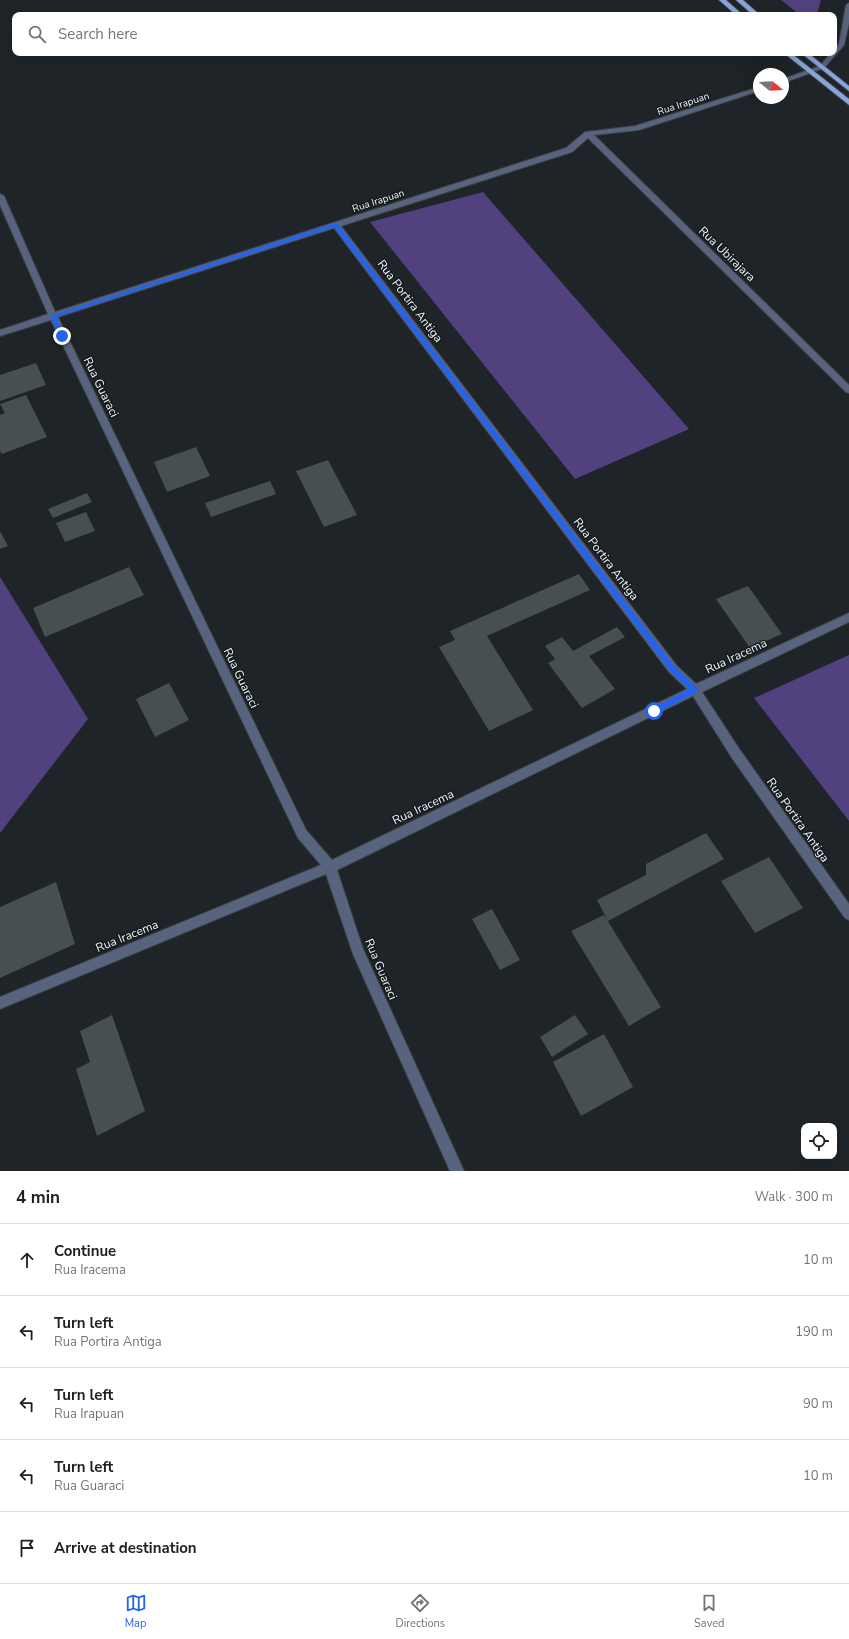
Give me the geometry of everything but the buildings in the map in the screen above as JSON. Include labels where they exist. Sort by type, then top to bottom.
[{"type":"main road","points":[[722,0],[736,12]]},
{"type":"main road","points":[[739,0],[753,12]]},
{"type":"main road","points":[[791,56],[849,103]]},
{"type":"main road","points":[[808,56],[849,89]]},
{"type":"street","points":[[837,50],[842,44],[849,5]]},
{"type":"street","points":[[789,79],[822,67],[832,56]]},
{"type":"street","name":"Rua Irapuan","points":[[0,333],[568,150],[588,134],[636,128],[753,91]]},
{"type":"street","name":"Rua Ubirajara","points":[[588,134],[849,390]]},
{"type":"street","name":"Rua Guaraci","points":[[0,196],[53,316],[302,834],[330,867],[357,950],[457,1171]]},
{"type":"street","name":"Rua Portira Antiga","points":[[335,224],[673,669],[695,690],[736,754],[849,914]]},
{"type":"street","name":"Rua Iracema","points":[[0,1003],[330,867],[379,842],[849,617]]},
{"type":"shaded area","points":[[781,0],[821,0],[818,12],[796,12]]},
{"type":"shaded area","points":[[483,192],[689,429],[575,479],[370,222]]},
{"type":"shaded area","points":[[0,577],[88,719],[0,833]]},
{"type":"shaded area","points":[[849,655],[849,821],[754,698]]},
{"type":"route","points":[[62,336],[53,316],[335,224],[673,669],[695,690],[654,711]]}]
